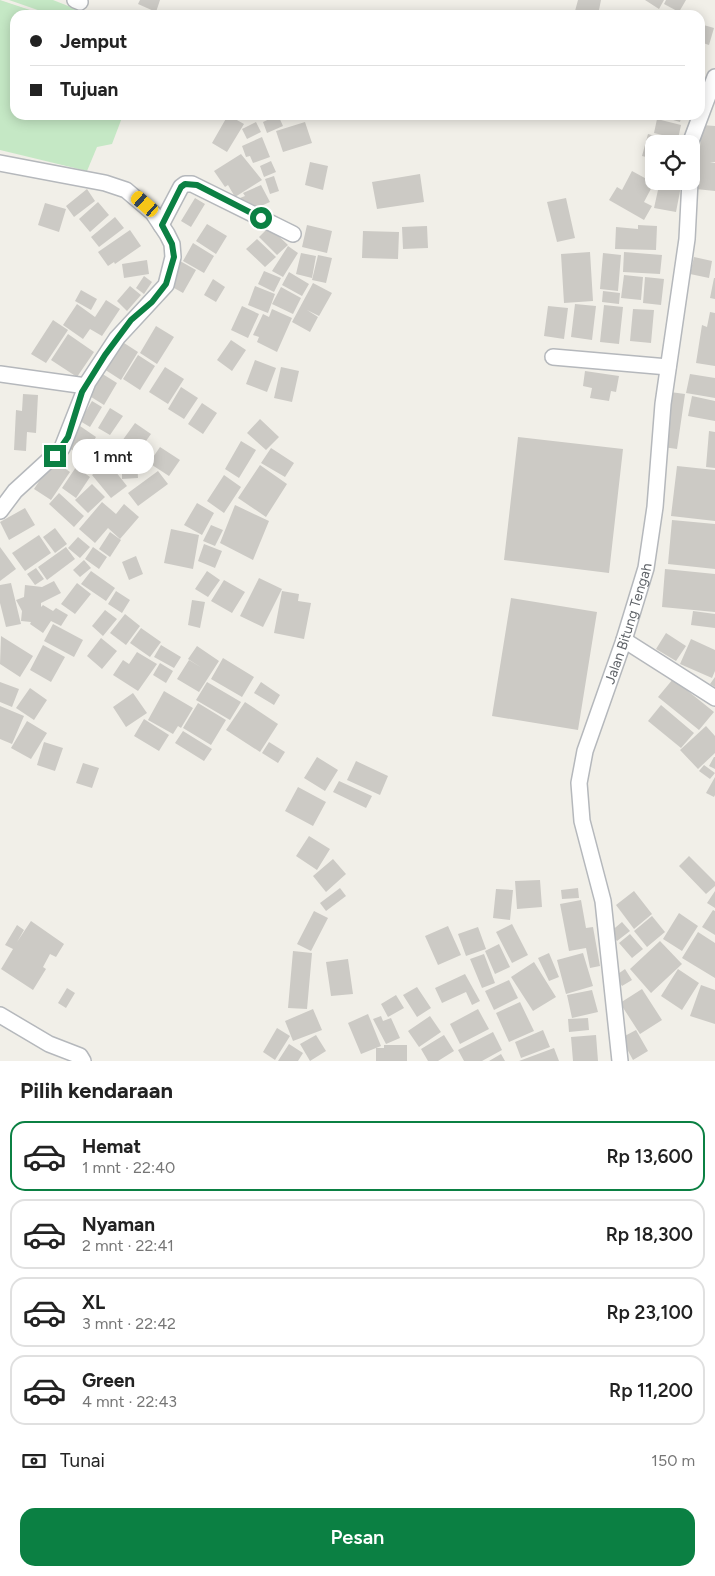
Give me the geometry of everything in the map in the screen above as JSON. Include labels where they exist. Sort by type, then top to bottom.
[{"type":"street","points":[[705,103],[715,76]]},
{"type":"street","points":[[693,135],[699,120]]},
{"type":"street","points":[[0,164],[116,186],[137,197],[162,225],[172,244],[174,257],[166,284],[117,338],[86,386],[62,448],[15,491],[0,511]]},
{"type":"street","points":[[162,225],[181,187],[185,184],[192,184],[292,234]]},
{"type":"street","name":"Jalan Bitung Tengah","points":[[620,1061],[603,901],[582,820],[579,783],[585,751],[624,640],[646,568],[650,542],[658,442],[686,248],[689,190]]},
{"type":"street","points":[[553,357],[668,367]]},
{"type":"street","points":[[0,374],[86,386]]},
{"type":"street","points":[[624,640],[715,698]]},
{"type":"street","points":[[0,1015],[49,1044],[80,1056],[83,1061]]},
{"type":"green space","points":[[0,0],[30,10],[10,10],[10,120],[121,120],[112,144],[97,147],[87,171],[0,150]]},
{"type":"green space","points":[[9,0],[53,0],[78,10],[38,10]]},
{"type":"building","points":[[140,0],[160,0],[157,10],[152,10],[138,4]]},
{"type":"building","points":[[578,0],[601,0],[599,10],[575,10]]},
{"type":"building","points":[[645,0],[664,0],[659,9]]},
{"type":"building","points":[[666,0],[686,0],[680,10],[675,10],[664,4]]},
{"type":"building","points":[[705,25],[714,28],[709,45],[705,44]]},
{"type":"building","points":[[225,120],[237,120],[244,124],[227,152],[212,143]]},
{"type":"building","points":[[280,120],[283,126],[267,133],[263,122]]},
{"type":"building","points":[[657,120],[681,125],[679,135],[654,133]]},
{"type":"building","points":[[256,122],[261,132],[247,139],[242,129]]},
{"type":"building","points":[[305,122],[312,143],[283,152],[276,131]]},
{"type":"building","points":[[702,125],[715,126],[715,162],[710,162],[715,163],[715,191],[700,189]]},
{"type":"building","points":[[262,137],[270,157],[253,163],[250,156],[246,157],[242,146]]},
{"type":"building","points":[[645,145],[645,157],[642,156]]},
{"type":"building","points":[[241,154],[262,180],[235,197],[228,185],[225,187],[214,171]]},
{"type":"building","points":[[271,161],[276,172],[264,177],[260,166]]},
{"type":"building","points":[[310,162],[328,166],[323,190],[305,185]]},
{"type":"building","points":[[632,171],[645,178],[645,190],[650,190],[644,202],[652,206],[644,220],[609,200],[617,187],[622,190]]},
{"type":"building","points":[[420,174],[424,202],[377,209],[372,182]]},
{"type":"building","points":[[274,176],[279,191],[270,194],[265,179]]},
{"type":"building","points":[[261,185],[270,202],[252,210],[244,206],[240,198],[245,196],[243,193]]},
{"type":"building","points":[[87,189],[95,201],[74,217],[66,206]]},
{"type":"building","points":[[658,190],[680,190],[676,212],[654,208]]},
{"type":"building","points":[[195,198],[205,204],[191,227],[181,221]]},
{"type":"building","points":[[566,198],[575,238],[557,242],[547,202]]},
{"type":"building","points":[[98,202],[109,215],[90,232],[79,219]]},
{"type":"building","points":[[45,203],[66,209],[59,232],[38,225]]},
{"type":"building","points":[[115,217],[124,228],[99,247],[91,237]]},
{"type":"building","points":[[207,224],[227,236],[216,254],[196,241]]},
{"type":"building","points":[[307,225],[332,231],[327,253],[302,247]]},
{"type":"building","points":[[638,225],[657,226],[656,250],[615,249],[616,227],[638,229]]},
{"type":"building","points":[[427,226],[428,248],[403,249],[402,227]]},
{"type":"building","points":[[269,227],[288,245],[277,255],[259,237]]},
{"type":"building","points":[[130,230],[141,246],[115,264],[114,262],[108,266],[98,252]]},
{"type":"building","points":[[363,231],[399,232],[398,259],[362,258]]},
{"type":"building","points":[[257,239],[276,257],[265,267],[246,249]]},
{"type":"building","points":[[193,243],[214,256],[204,273],[183,261]]},
{"type":"building","points":[[288,246],[298,253],[283,277],[272,271]]},
{"type":"building","points":[[590,252],[593,301],[564,303],[561,254]]},
{"type":"building","points":[[624,252],[662,255],[660,274],[623,272]]},
{"type":"building","points":[[301,253],[316,256],[312,278],[296,274]]},
{"type":"building","points":[[603,253],[621,255],[618,291],[600,289]]},
{"type":"building","points":[[318,255],[332,258],[326,283],[312,280]]},
{"type":"building","points":[[694,257],[712,261],[709,278],[690,274]]},
{"type":"building","points":[[147,260],[149,274],[124,278],[122,264]]},
{"type":"building","points":[[180,261],[196,270],[183,293],[167,284]]},
{"type":"building","points":[[264,271],[281,278],[274,292],[258,284]]},
{"type":"building","points":[[289,272],[309,284],[302,296],[282,285]]},
{"type":"building","points":[[624,275],[643,277],[641,300],[621,298]]},
{"type":"building","points":[[144,276],[152,282],[144,294],[136,288]]},
{"type":"building","points":[[645,277],[664,279],[661,305],[643,303]]},
{"type":"building","points":[[715,278],[715,299],[710,298]]},
{"type":"building","points":[[213,279],[225,287],[216,302],[204,295]]},
{"type":"building","points":[[313,283],[332,293],[319,316],[307,310],[318,317],[310,332],[292,322]]},
{"type":"building","points":[[130,286],[141,295],[127,311],[117,301]]},
{"type":"building","points":[[255,286],[275,294],[268,313],[248,305]]},
{"type":"building","points":[[281,287],[301,298],[293,314],[272,304]]},
{"type":"building","points":[[81,290],[97,299],[91,310],[75,301]]},
{"type":"building","points":[[603,291],[620,293],[619,304],[602,302]]},
{"type":"building","points":[[106,300],[120,309],[102,336],[90,329],[83,339],[63,325],[77,304],[95,317]]},
{"type":"building","points":[[575,304],[596,306],[592,340],[571,337]]},
{"type":"building","points":[[604,305],[623,307],[619,344],[600,342]]},
{"type":"building","points":[[242,306],[259,314],[248,338],[231,330]]},
{"type":"building","points":[[548,306],[568,308],[564,339],[544,336]]},
{"type":"building","points":[[272,309],[292,318],[277,352],[257,342],[259,337],[253,335],[263,314],[269,317]]},
{"type":"building","points":[[633,309],[654,310],[651,343],[630,341]]},
{"type":"building","points":[[710,312],[715,313],[715,366],[696,363],[702,325],[707,327]]},
{"type":"building","points":[[53,320],[68,330],[46,363],[31,354]]},
{"type":"building","points":[[156,326],[174,337],[157,364],[140,353]]},
{"type":"building","points":[[68,334],[94,352],[77,377],[51,360]]},
{"type":"building","points":[[231,340],[246,350],[232,371],[217,360]]},
{"type":"building","points":[[121,341],[138,352],[121,380],[104,369]]},
{"type":"building","points":[[138,355],[155,366],[140,390],[123,379]]},
{"type":"building","points":[[255,360],[276,368],[267,392],[246,384]]},
{"type":"building","points":[[165,367],[184,379],[168,404],[149,392]]},
{"type":"building","points":[[281,367],[299,371],[292,402],[274,398]]},
{"type":"building","points":[[585,371],[619,376],[616,392],[611,391],[609,401],[590,398],[592,388],[583,386]]},
{"type":"building","points":[[101,373],[117,383],[104,405],[88,395]]},
{"type":"building","points":[[690,374],[715,378],[715,398],[686,393]]},
{"type":"building","points":[[181,387],[198,398],[184,419],[168,409]]},
{"type":"building","points":[[670,392],[685,394],[677,449],[663,447]]},
{"type":"building","points":[[23,394],[38,395],[36,433],[27,432],[26,451],[14,450],[16,410],[22,411]]},
{"type":"building","points":[[692,396],[715,401],[715,421],[688,416]]},
{"type":"building","points":[[92,401],[102,407],[90,427],[80,421]]},
{"type":"building","points":[[202,403],[217,413],[203,434],[188,424]]},
{"type":"building","points":[[110,408],[123,416],[110,435],[98,428]]},
{"type":"building","points":[[260,419],[279,437],[266,450],[247,433]]},
{"type":"building","points":[[135,423],[151,434],[138,452],[122,441]]},
{"type":"building","points":[[80,426],[96,437],[84,457],[67,447]]},
{"type":"building","points":[[709,431],[715,432],[715,468],[706,467]]},
{"type":"building","points":[[518,437],[623,449],[609,573],[504,560]]},
{"type":"building","points":[[104,439],[117,451],[105,462],[93,449]]},
{"type":"building","points":[[241,441],[256,450],[239,478],[225,469]]},
{"type":"building","points":[[160,447],[180,460],[169,476],[149,463]]},
{"type":"building","points":[[271,448],[294,463],[285,477],[261,463]]},
{"type":"building","points":[[53,460],[70,472],[51,500],[34,489]]},
{"type":"building","points":[[137,460],[138,478],[122,479],[122,461]]},
{"type":"building","points":[[108,462],[127,486],[111,498],[92,475]]},
{"type":"building","points":[[260,465],[287,484],[266,517],[238,498]]},
{"type":"building","points":[[677,466],[715,470],[715,521],[671,516]]},
{"type":"building","points":[[76,467],[90,477],[76,498],[62,488]]},
{"type":"building","points":[[158,471],[168,484],[138,506],[128,493]]},
{"type":"building","points":[[224,475],[241,487],[224,513],[207,501]]},
{"type":"building","points":[[92,484],[105,497],[88,513],[75,500]]},
{"type":"building","points":[[59,493],[84,516],[74,527],[49,504]]},
{"type":"building","points":[[102,502],[116,514],[124,504],[139,517],[120,539],[108,528],[95,543],[79,529]]},
{"type":"building","points":[[197,503],[214,513],[202,535],[184,525]]},
{"type":"building","points":[[235,505],[269,521],[253,560],[220,543]]},
{"type":"building","points":[[25,508],[35,525],[9,540],[0,522]]},
{"type":"building","points":[[672,520],[715,524],[715,569],[668,564]]},
{"type":"building","points":[[211,525],[223,530],[215,546],[203,541]]},
{"type":"building","points":[[55,528],[67,544],[55,553],[43,537]]},
{"type":"building","points":[[171,529],[199,535],[193,569],[164,563]]},
{"type":"building","points":[[110,532],[121,540],[110,557],[99,549]]},
{"type":"building","points":[[39,535],[51,553],[25,571],[12,553]]},
{"type":"building","points":[[78,537],[90,547],[80,558],[68,548]]},
{"type":"building","points":[[204,544],[222,551],[215,568],[198,561]]},
{"type":"building","points":[[0,547],[16,569],[0,581]]},
{"type":"building","points":[[66,547],[75,559],[47,580],[38,567]]},
{"type":"building","points":[[93,547],[107,557],[99,569],[85,559]]},
{"type":"building","points":[[136,556],[143,574],[129,580],[122,562]]},
{"type":"building","points":[[84,560],[91,568],[80,577],[73,570]]},
{"type":"building","points":[[36,568],[44,579],[35,585],[27,574]]},
{"type":"building","points":[[665,569],[715,574],[715,612],[662,607]]},
{"type":"building","points":[[91,571],[115,588],[106,601],[81,584]]},
{"type":"building","points":[[207,571],[220,580],[208,597],[195,589]]},
{"type":"building","points":[[259,578],[282,589],[263,627],[240,616]]},
{"type":"building","points":[[224,580],[245,592],[232,613],[211,601]]},
{"type":"building","points":[[54,581],[61,593],[41,603],[41,607],[43,605],[53,611],[56,608],[68,615],[61,626],[51,621],[43,633],[30,624],[31,622],[21,621],[22,611],[16,600],[24,597],[25,585],[42,587]]},
{"type":"building","points":[[11,583],[21,624],[6,627],[0,603],[0,585]]},
{"type":"building","points":[[77,583],[91,594],[75,614],[61,604]]},
{"type":"building","points":[[116,591],[130,600],[122,613],[108,604]]},
{"type":"building","points":[[282,591],[299,594],[298,601],[311,603],[304,639],[274,633]]},
{"type":"building","points":[[511,598],[597,612],[578,730],[492,716]]},
{"type":"building","points":[[192,600],[205,602],[200,628],[188,625]]},
{"type":"building","points":[[105,610],[117,619],[103,636],[92,626]]},
{"type":"building","points":[[693,611],[715,614],[715,628],[691,625]]},
{"type":"building","points":[[125,614],[140,626],[126,645],[110,633]]},
{"type":"building","points":[[53,624],[83,640],[74,657],[44,641]]},
{"type":"building","points":[[141,628],[161,642],[150,657],[130,643]]},
{"type":"building","points":[[666,633],[686,646],[676,661],[656,649]]},
{"type":"building","points":[[1,636],[33,656],[20,677],[0,664]]},
{"type":"building","points":[[101,638],[117,651],[102,669],[87,656]]},
{"type":"building","points":[[691,639],[715,650],[715,671],[712,678],[680,664]]},
{"type":"building","points":[[43,645],[65,657],[51,682],[30,670]]},
{"type":"building","points":[[161,645],[181,657],[174,668],[154,657]]},
{"type":"building","points":[[197,646],[219,661],[199,692],[177,679],[189,660],[202,668],[188,659]]},
{"type":"building","points":[[137,652],[157,664],[138,691],[113,675],[123,660],[129,664]]},
{"type":"building","points":[[223,658],[254,677],[242,697],[211,679]]},
{"type":"building","points":[[160,663],[173,671],[166,683],[153,675]]},
{"type":"building","points":[[715,677],[715,687],[710,684]]},
{"type":"building","points":[[673,679],[714,712],[699,730],[658,697]]},
{"type":"building","points":[[0,682],[19,689],[12,707],[0,702]]},
{"type":"building","points":[[207,682],[241,702],[230,720],[196,700]]},
{"type":"building","points":[[261,682],[280,695],[274,705],[254,693]]},
{"type":"building","points":[[30,688],[47,700],[34,720],[16,708]]},
{"type":"building","points":[[164,691],[193,708],[181,728],[178,726],[173,734],[148,720]]},
{"type":"building","points":[[133,693],[147,713],[126,727],[113,707]]},
{"type":"building","points":[[245,702],[278,724],[260,752],[226,730]]},
{"type":"building","points":[[198,703],[226,720],[211,745],[183,728]]},
{"type":"building","points":[[661,705],[694,733],[681,748],[648,721]]},
{"type":"building","points":[[0,706],[24,716],[12,744],[0,739]]},
{"type":"building","points":[[144,719],[169,735],[159,751],[134,736]]},
{"type":"building","points":[[27,721],[47,733],[31,759],[11,748]]},
{"type":"building","points":[[706,726],[715,736],[715,753],[698,769],[680,750]]},
{"type":"building","points":[[183,731],[212,749],[204,761],[175,743]]},
{"type":"building","points":[[44,742],[63,748],[55,771],[37,765]]},
{"type":"building","points":[[269,742],[285,752],[278,763],[262,753]]},
{"type":"building","points":[[317,757],[338,770],[325,791],[304,778]]},
{"type":"building","points":[[715,757],[715,769],[709,766]]},
{"type":"building","points":[[356,761],[388,776],[380,795],[347,780]]},
{"type":"building","points":[[83,763],[99,768],[92,788],[76,783]]},
{"type":"building","points":[[704,765],[715,773],[710,779],[699,771]]},
{"type":"building","points":[[715,777],[715,795],[714,797],[706,793]]},
{"type":"building","points":[[339,781],[372,796],[366,808],[333,792]]},
{"type":"building","points":[[298,787],[326,802],[313,826],[285,811]]},
{"type":"building","points":[[309,836],[330,849],[317,870],[296,856]]},
{"type":"building","points":[[689,856],[715,882],[715,886],[706,894],[679,866]]},
{"type":"building","points":[[333,859],[346,874],[326,892],[313,876]]},
{"type":"building","points":[[540,880],[542,907],[517,909],[515,881]]},
{"type":"building","points":[[340,888],[346,896],[326,911],[320,903]]},
{"type":"building","points":[[578,888],[579,898],[562,899],[561,890]]},
{"type":"building","points":[[496,889],[513,890],[510,920],[493,918]]},
{"type":"building","points":[[634,891],[652,914],[634,929],[616,905]]},
{"type":"building","points":[[715,891],[715,908],[707,903]]},
{"type":"building","points":[[581,900],[586,928],[593,927],[600,966],[590,968],[586,948],[569,951],[560,904]]},
{"type":"building","points":[[713,910],[715,911],[715,935],[702,927]]},
{"type":"building","points":[[314,911],[328,918],[311,951],[297,944]]},
{"type":"building","points":[[679,913],[698,926],[682,951],[663,939]]},
{"type":"building","points":[[652,916],[665,932],[647,947],[634,931]]},
{"type":"building","points":[[31,921],[64,944],[56,957],[50,954],[43,967],[46,969],[33,990],[1,969],[13,949],[5,945],[17,925],[24,930],[17,942]]},
{"type":"building","points":[[622,922],[630,931],[617,941],[610,932]]},
{"type":"building","points":[[512,924],[528,955],[512,963],[496,932]]},
{"type":"building","points":[[448,926],[461,955],[438,965],[425,936]]},
{"type":"building","points":[[478,927],[486,949],[466,956],[458,934]]},
{"type":"building","points":[[698,932],[715,943],[715,978],[682,958]]},
{"type":"building","points":[[630,934],[643,949],[632,958],[619,943]]},
{"type":"building","points":[[660,941],[682,964],[651,993],[630,969]]},
{"type":"building","points":[[499,944],[510,967],[495,974],[485,951]]},
{"type":"building","points":[[293,951],[312,953],[307,1009],[288,1008]]},
{"type":"building","points":[[549,953],[559,977],[549,981],[538,958]]},
{"type":"building","points":[[583,953],[593,986],[566,994],[557,960]]},
{"type":"building","points":[[484,954],[495,983],[482,988],[470,959]]},
{"type":"building","points":[[348,959],[353,994],[331,996],[326,962]]},
{"type":"building","points":[[534,962],[556,997],[533,1011],[511,977]]},
{"type":"building","points":[[625,969],[632,980],[622,986],[615,976]]},
{"type":"building","points":[[678,969],[699,983],[682,1010],[661,996]]},
{"type":"building","points":[[465,974],[480,1001],[472,1005],[466,992],[442,1003],[435,988]]},
{"type":"building","points":[[509,980],[518,998],[494,1010],[485,991]]},
{"type":"building","points":[[701,985],[715,990],[715,1024],[690,1016]]},
{"type":"building","points":[[417,987],[431,1008],[417,1017],[403,995]]},
{"type":"building","points":[[67,988],[75,993],[66,1008],[58,1003]]},
{"type":"building","points":[[642,989],[662,1020],[640,1034],[620,1003]]},
{"type":"building","points":[[592,990],[598,1012],[572,1018],[567,995]]},
{"type":"building","points":[[396,995],[404,1008],[388,1017],[381,1004]]},
{"type":"building","points":[[520,1002],[534,1031],[509,1042],[496,1013]]},
{"type":"building","points":[[313,1009],[322,1030],[293,1041],[285,1021]]},
{"type":"building","points":[[478,1009],[489,1029],[460,1044],[450,1024]]},
{"type":"building","points":[[368,1014],[381,1046],[361,1054],[348,1023]]},
{"type":"building","points":[[381,1016],[383,1021],[391,1018],[400,1038],[386,1044],[373,1019]]},
{"type":"building","points":[[430,1016],[441,1032],[419,1047],[408,1031]]},
{"type":"building","points":[[588,1018],[589,1030],[569,1032],[568,1019]]},
{"type":"building","points":[[277,1028],[290,1036],[275,1060],[263,1052]]},
{"type":"building","points":[[543,1030],[550,1047],[521,1058],[515,1042]]},
{"type":"building","points":[[636,1030],[648,1051],[633,1060],[621,1038]]},
{"type":"building","points":[[493,1032],[502,1050],[482,1061],[464,1061],[458,1050]]},
{"type":"building","points":[[316,1035],[326,1051],[310,1061],[300,1044]]},
{"type":"building","points":[[444,1035],[454,1051],[438,1061],[428,1061],[421,1049]]},
{"type":"building","points":[[596,1035],[598,1061],[573,1061],[571,1037]]},
{"type":"building","points":[[289,1044],[303,1053],[298,1061],[278,1061]]},
{"type":"building","points":[[384,1045],[407,1045],[407,1061],[376,1061],[376,1048],[384,1048]]},
{"type":"building","points":[[554,1048],[559,1061],[519,1061]]},
{"type":"building","points":[[501,1054],[505,1061],[489,1061]]},
{"type":"route","points":[[55,456],[68,437],[82,392],[105,355],[131,320],[152,302],[166,284],[174,257],[172,244],[162,225],[181,187],[185,184],[197,185],[261,218]]}]
